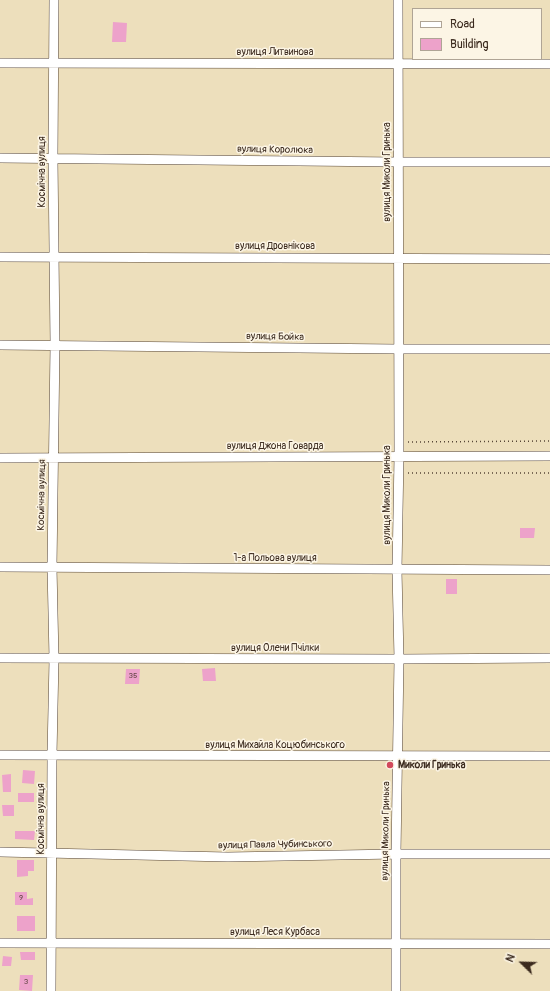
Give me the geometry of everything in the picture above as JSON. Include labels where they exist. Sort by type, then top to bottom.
[{"type":"street","name":"Космічна вулиця","points":[[51,991],[54,659],[52,567],[55,345],[53,158],[54,0]]},
{"type":"street","name":"вулиця Миколи Гринька","points":[[396,991],[396,854],[399,659],[398,0]]},
{"type":"street","name":"вулиця Литвинова","points":[[0,62],[550,64]]},
{"type":"street","name":"вулиця Королюка","points":[[0,158],[550,162]]},
{"type":"street","name":"вулиця Дровнікова","points":[[0,256],[550,259]]},
{"type":"street","name":"вулиця Бойка","points":[[0,345],[398,350],[550,349]]},
{"type":"street","name":"вулиця Джона Говарда","points":[[0,458],[550,456]]},
{"type":"street","name":"1-а Польова вулиця","points":[[0,567],[550,570]]},
{"type":"street","name":"вулиця Олени Пчілки","points":[[0,658],[550,658]]},
{"type":"street","name":"вулиця Михайла Коцюбинського","points":[[0,755],[550,756]]},
{"type":"street","name":"вулиця Павла Чубинського","points":[[0,852],[228,857],[396,854],[550,854]]},
{"type":"street","name":"вулиця Леся Курбаса","points":[[0,943],[550,944]]},
{"type":"path","points":[[399,442],[550,441]]},
{"type":"path","points":[[398,473],[550,473]]},
{"type":"building","points":[[113,22],[127,23],[126,42],[112,42]]},
{"type":"building","points":[[520,528],[535,528],[534,538],[520,538]]},
{"type":"building","points":[[446,579],[457,579],[457,594],[446,594]]},
{"type":"building","points":[[215,668],[216,681],[203,681],[202,669]]},
{"type":"building","points":[[126,669],[140,669],[139,684],[125,684]]},
{"type":"building","points":[[23,770],[35,771],[34,784],[22,783]]},
{"type":"building","points":[[11,774],[11,792],[3,792],[2,775]]},
{"type":"building","points":[[18,793],[34,793],[34,802],[18,802]]},
{"type":"building","points":[[2,805],[14,805],[14,816],[3,816]]},
{"type":"building","points":[[15,831],[35,831],[34,840],[15,839]]},
{"type":"building","points":[[17,860],[34,860],[34,871],[28,871],[28,876],[17,877]]},
{"type":"building","points":[[15,892],[27,892],[27,899],[33,898],[33,905],[15,905]]},
{"type":"building","points":[[17,916],[35,916],[35,931],[17,931]]},
{"type":"building","points":[[20,952],[35,952],[35,960],[21,960]]},
{"type":"building","points":[[3,956],[12,957],[11,966],[2,966]]},
{"type":"building","points":[[20,975],[33,975],[32,991],[19,990]]},
{"type":"place","name":"Миколи Гринька","points":[[390,765]]}]
